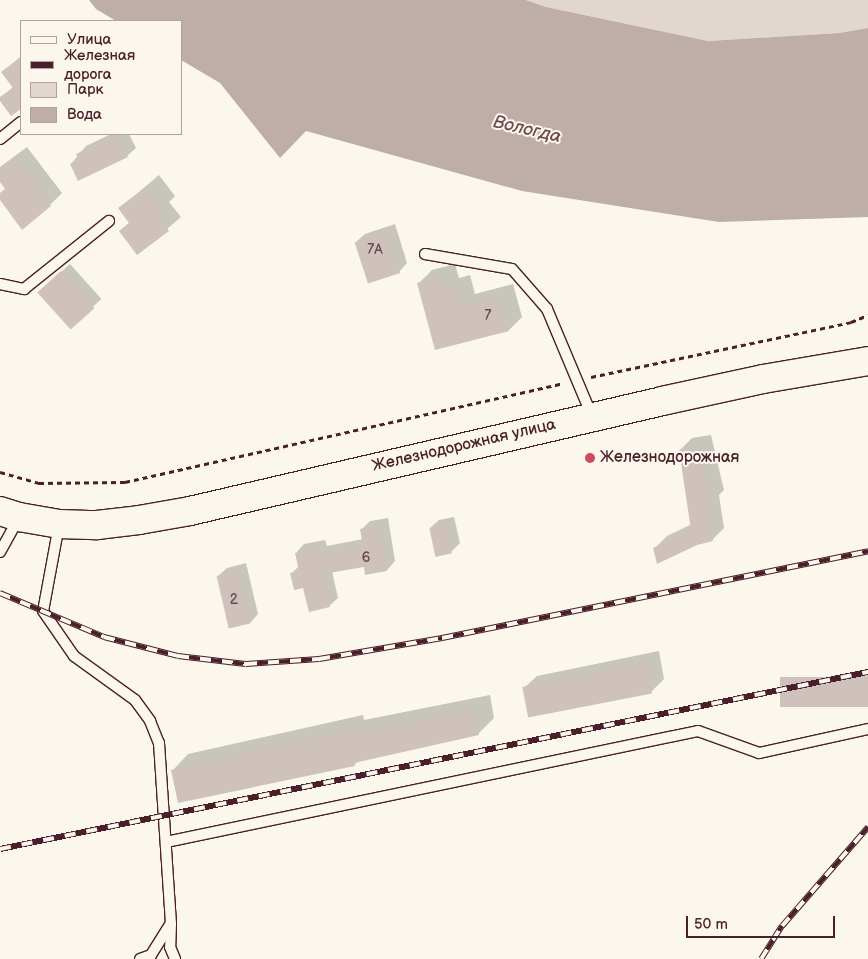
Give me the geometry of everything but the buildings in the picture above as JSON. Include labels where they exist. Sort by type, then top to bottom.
[{"type":"main road","name":"Железнодорожная улица","points":[[10,514],[59,524],[97,525],[190,511],[763,379],[868,361]]},
{"type":"lane","points":[[0,139],[20,123]]},
{"type":"lane","points":[[0,284],[24,289],[110,221]]},
{"type":"lane","points":[[425,254],[512,269],[547,309],[592,417]]},
{"type":"lane","points":[[0,552],[10,514]]},
{"type":"lane","points":[[59,524],[43,611],[74,656],[135,700],[150,721],[160,743],[171,924],[170,947],[175,959]]},
{"type":"lane","points":[[166,842],[698,731],[758,752],[868,729]]},
{"type":"lane","points":[[140,959],[151,955],[171,924]]},
{"type":"path","points":[[0,472],[39,484],[125,482],[578,380],[851,322],[868,315]]},
{"type":"green space","points":[[526,0],[868,0],[868,28],[839,33],[708,41],[546,7]]},
{"type":"water","name":"Вологда","points":[[89,0],[526,0],[546,7],[708,41],[839,33],[868,28],[868,217],[719,222],[522,191],[306,131],[280,158],[220,83],[182,61],[182,20],[114,20],[96,9]]},
{"type":"railway","points":[[0,593],[104,637],[178,656],[246,664],[319,659],[442,638],[868,551]]},
{"type":"railway","points":[[0,849],[868,672]]},
{"type":"railway","points":[[761,959],[782,926],[868,827]]},
{"type":"place","name":"Железнодорожная","points":[[590,458]]}]
